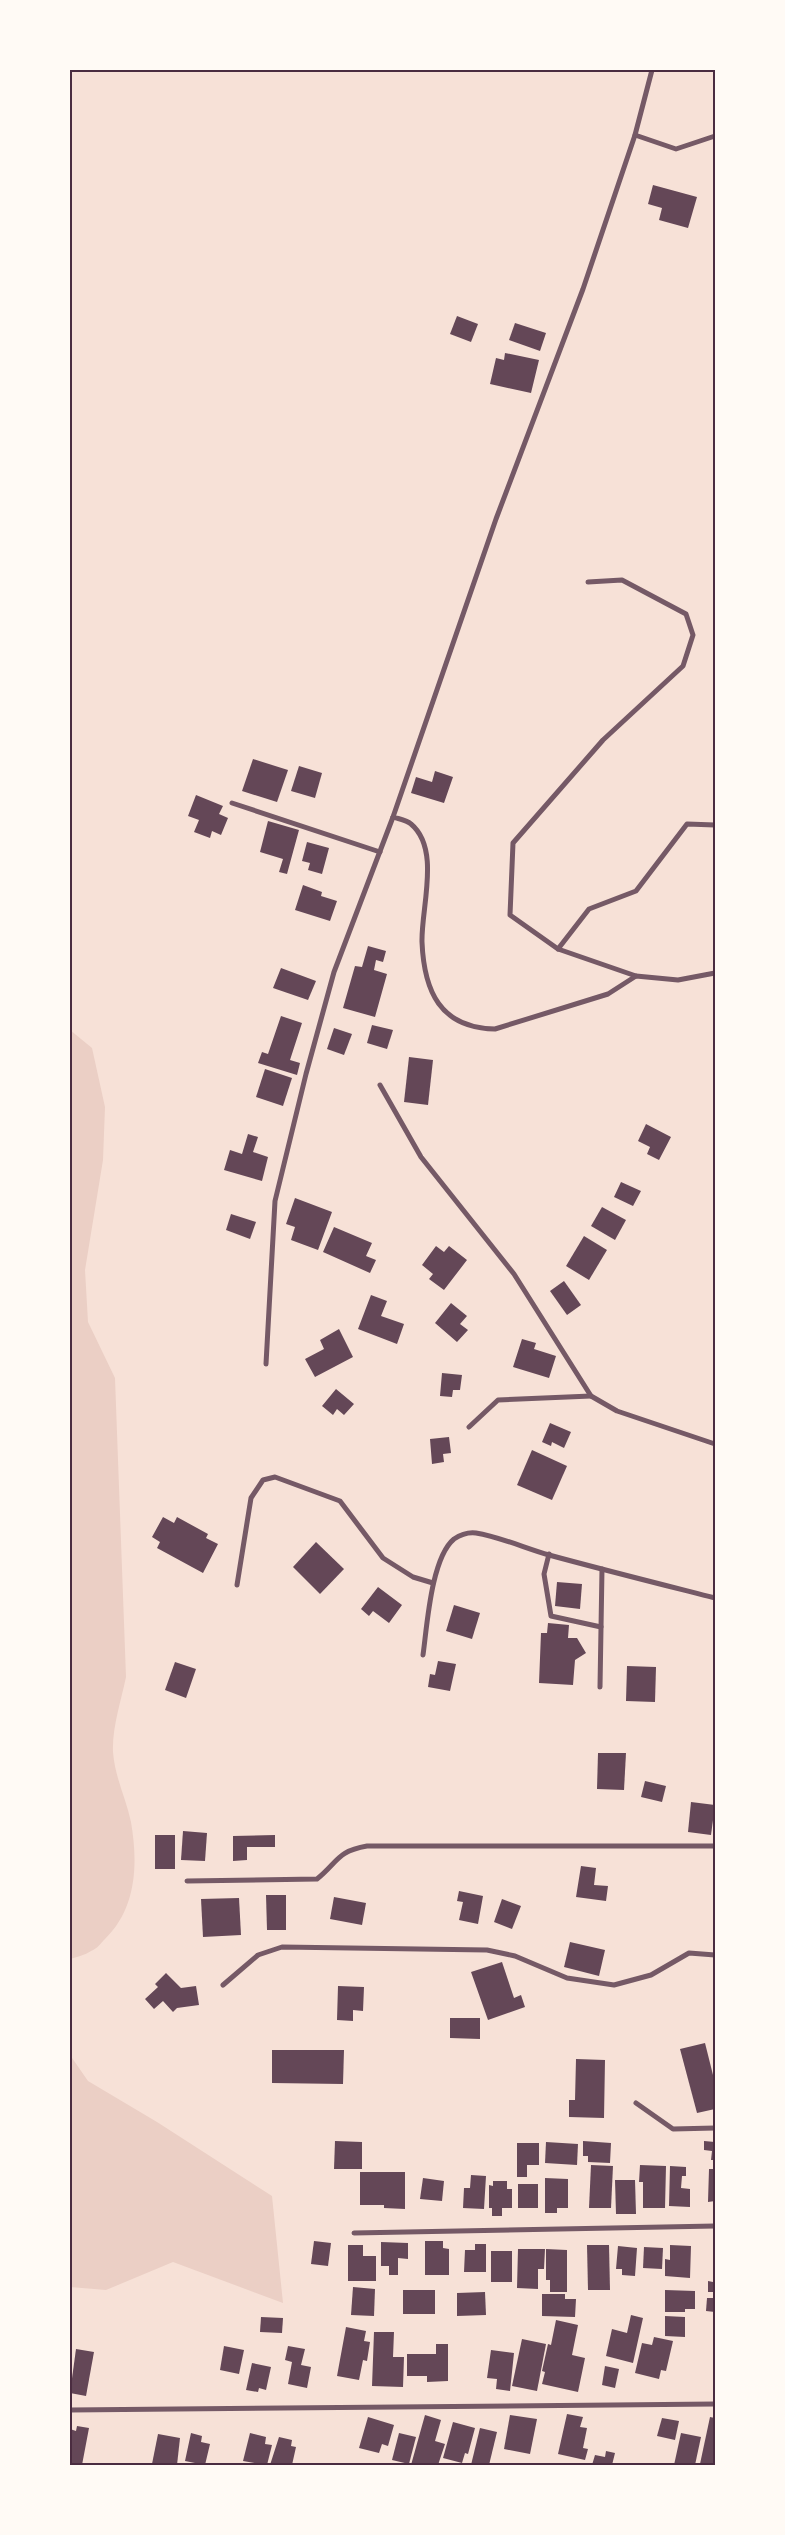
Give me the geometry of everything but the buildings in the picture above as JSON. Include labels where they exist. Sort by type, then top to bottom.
[{"type":"street","points":[[266,1364],[275,1201],[306,1074],[334,972],[393,817],[496,519],[571,323],[634,135],[652,70]]},
{"type":"street","points":[[634,135],[676,150],[715,136]]},
{"type":"street","points":[[588,582],[622,580],[686,614],[693,635],[683,666],[603,740],[513,843],[510,915],[558,950],[636,976],[678,980],[715,973]]},
{"type":"street","points":[[232,803],[380,852]]},
{"type":"street","points":[[393,817],[410,822],[422,839],[428,867],[422,942],[428,982],[434,999],[444,1013],[464,1024],[481,1029],[495,1029],[608,994],[636,976]]},
{"type":"street","points":[[558,950],[589,909],[636,891],[688,824],[715,824]]},
{"type":"street","points":[[380,1086],[421,1157],[514,1274],[591,1396],[617,1411],[715,1444]]},
{"type":"street","points":[[469,1427],[498,1400],[591,1396]]},
{"type":"street","points":[[237,1584],[250,1498],[263,1480],[275,1477],[340,1501],[383,1558],[413,1577],[433,1583]]},
{"type":"street","points":[[423,1655],[433,1583],[447,1548],[453,1541],[466,1533],[474,1532],[602,1569],[715,1598]]},
{"type":"street","points":[[549,1554],[544,1574],[551,1616],[601,1627]]},
{"type":"street","points":[[600,1687],[602,1569]]},
{"type":"street","points":[[187,1881],[317,1879],[340,1855],[354,1848],[368,1846],[715,1846]]},
{"type":"street","points":[[223,1985],[258,1955],[282,1947],[487,1950],[515,1956],[567,1978],[614,1985],[652,1975],[689,1953],[715,1955]]},
{"type":"street","points":[[636,2102],[673,2129],[715,2128]]},
{"type":"street","points":[[354,2233],[715,2226]]},
{"type":"street","points":[[70,2410],[715,2404]]},
{"type":"shaded area","points":[[70,1030],[92,1048],[105,1107],[103,1160],[85,1270],[88,1322],[115,1378],[126,1677],[115,1724],[113,1752],[116,1771],[131,1822],[134,1869],[129,1899],[116,1927],[95,1949],[70,1959]]},
{"type":"shaded area","points":[[70,2055],[88,2081],[157,2122],[272,2196],[283,2303],[173,2262],[106,2290],[70,2287]]}]
